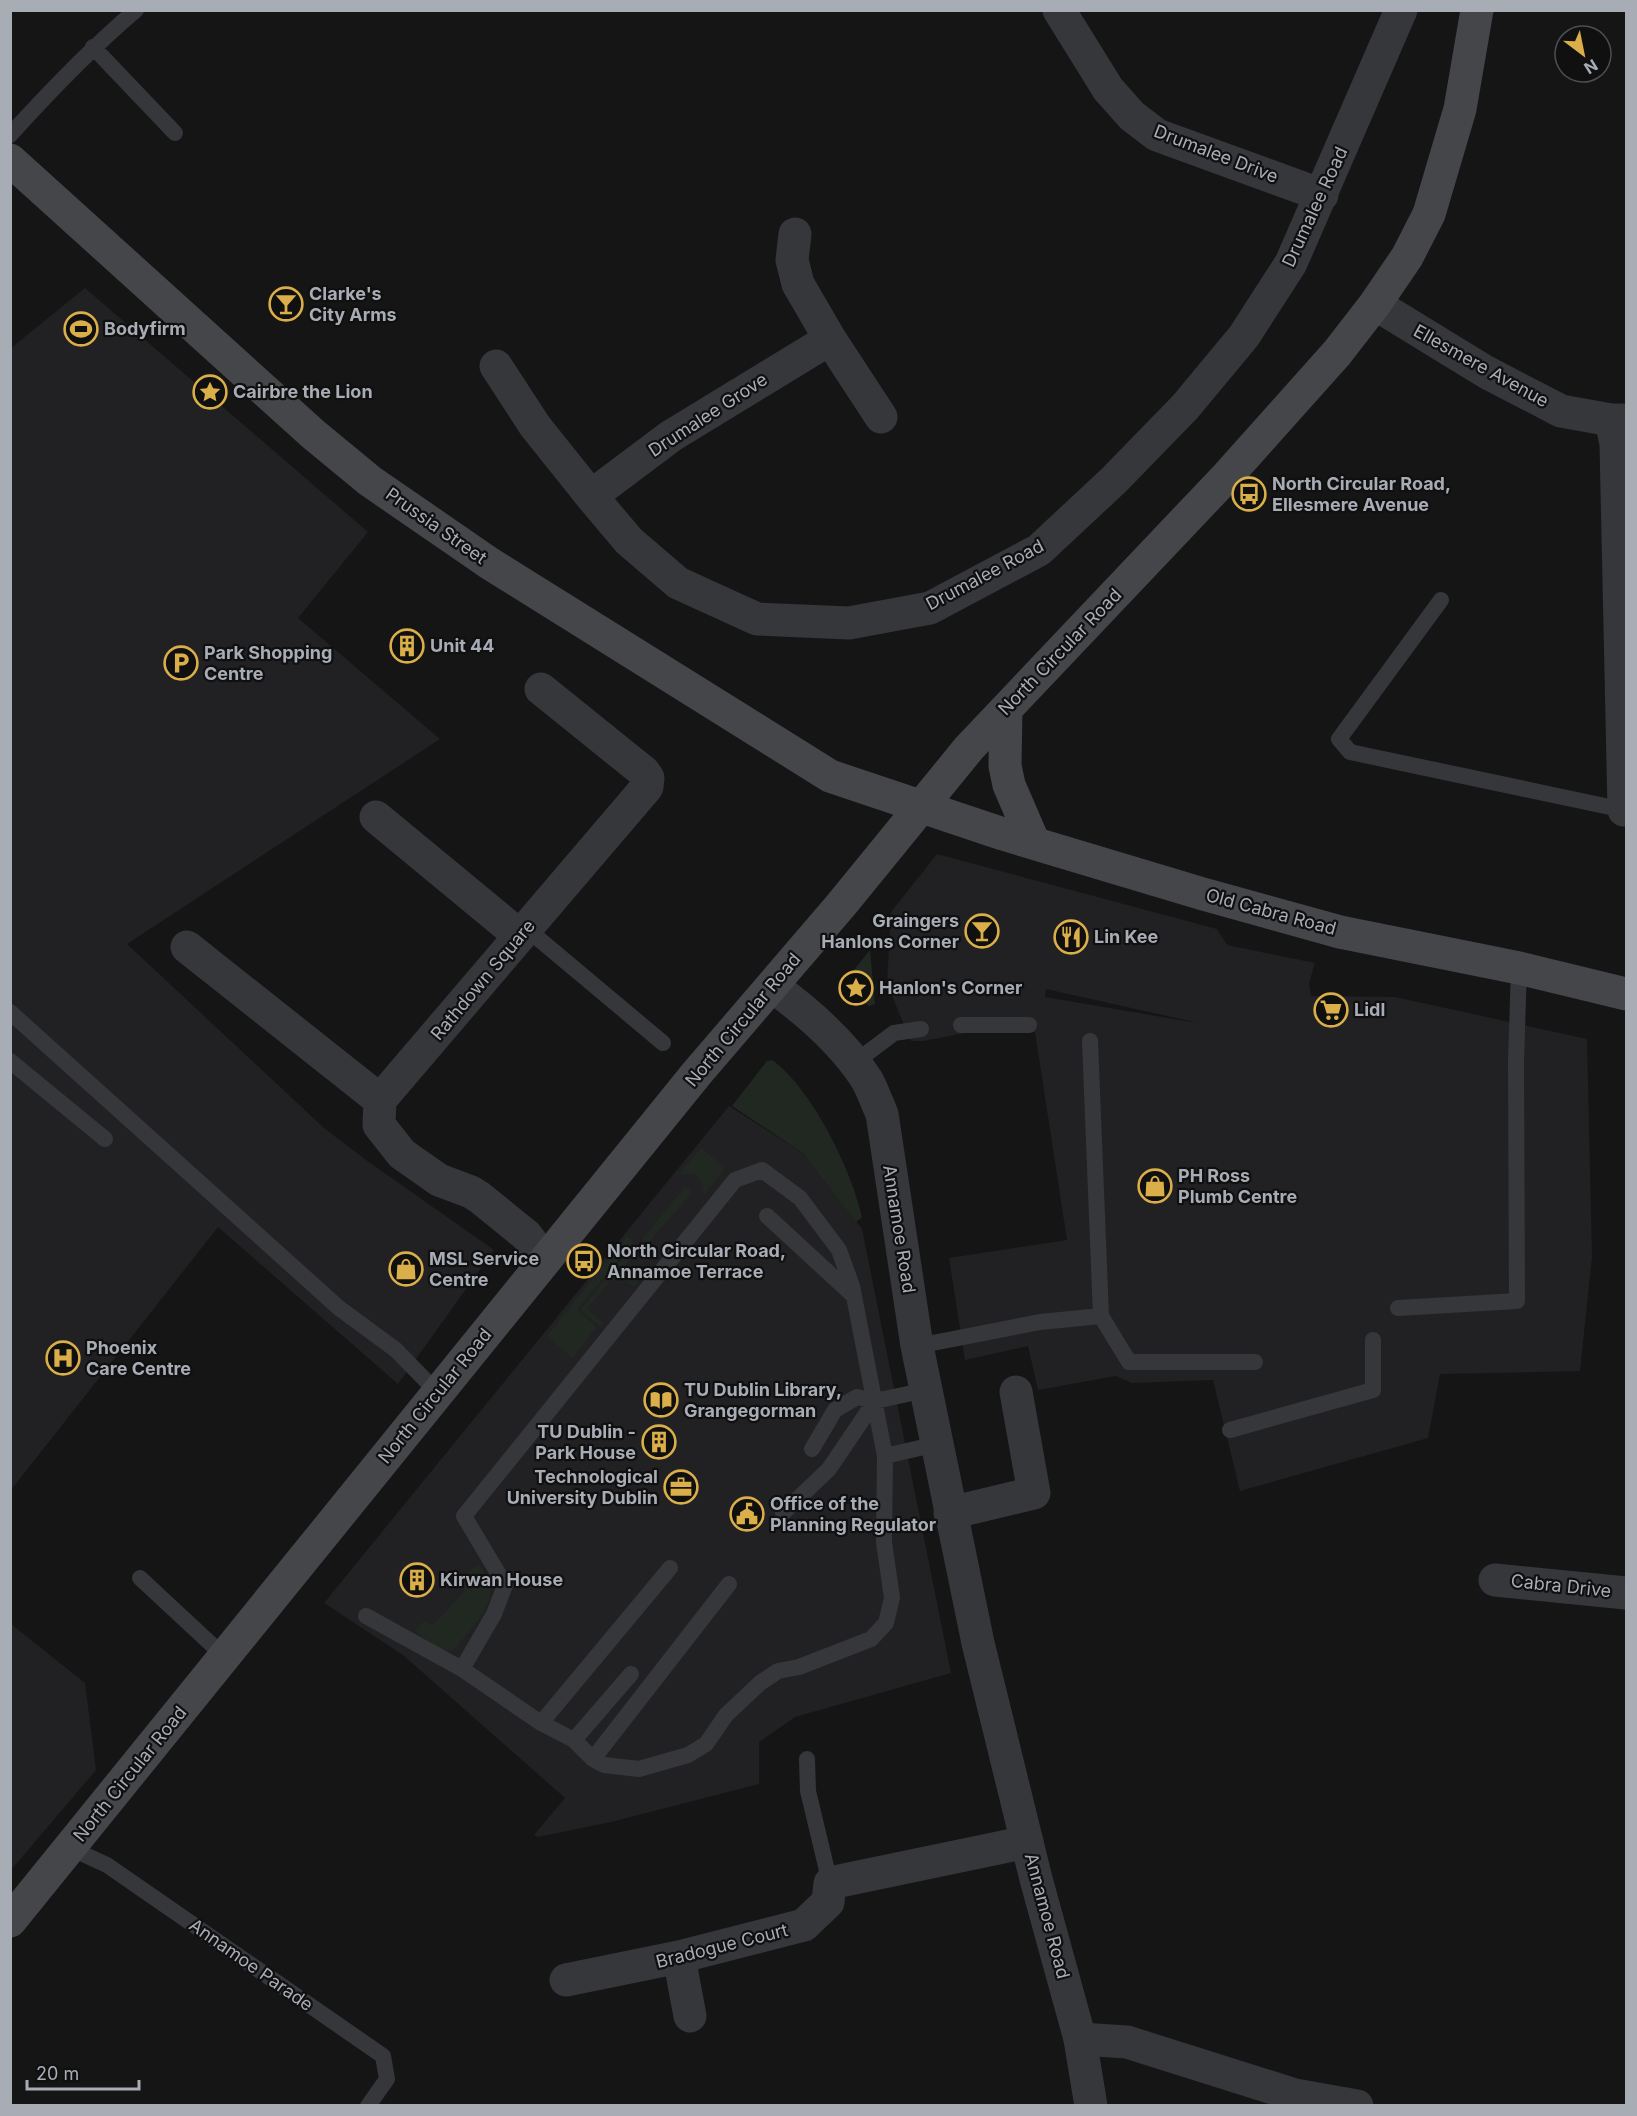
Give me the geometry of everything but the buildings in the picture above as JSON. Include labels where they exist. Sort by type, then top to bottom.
[{"type":"main road","name":"North Circular Road","points":[[10,1921],[697,1073],[841,905],[969,748],[1228,475],[1375,304],[1407,257],[1429,214],[1460,109],[1477,10]]},
{"type":"main road","name":"Prussia Street","points":[[12,157],[313,434],[370,481],[489,563],[830,776],[921,806]]},
{"type":"main road","points":[[1006,709],[1005,766],[1009,785],[1034,843]]},
{"type":"main road","name":"Old Cabra Road","points":[[921,806],[1203,894],[1340,932],[1519,968],[1626,994]]},
{"type":"street","name":"Drumalee Drive","points":[[1059,10],[1108,89],[1132,116],[1157,135],[1322,195]]},
{"type":"street","name":"Drumalee Road","points":[[496,366],[535,426],[591,496],[629,541],[678,583],[757,619],[849,623],[930,608],[1039,550],[1114,480],[1185,407],[1244,336],[1292,263],[1401,10]]},
{"type":"street","points":[[795,234],[792,260],[798,284],[830,339],[881,417]]},
{"type":"street","name":"Ellesmere Avenue","points":[[1375,304],[1486,372],[1561,411],[1619,420]]},
{"type":"street","name":"Drumalee Grove","points":[[591,496],[671,436],[830,339]]},
{"type":"street","points":[[1619,420],[1616,444],[1624,810]]},
{"type":"street","name":"Rathdown Square","points":[[380,1100],[647,787],[648,778],[644,772],[541,689]]},
{"type":"street","points":[[376,817],[523,932]]},
{"type":"street","points":[[187,947],[380,1100],[379,1125],[402,1154],[439,1180],[479,1197],[526,1235],[545,1260]]},
{"type":"street","name":"Annamoe Road","points":[[772,986],[814,1019],[841,1045],[868,1082],[882,1114],[917,1346],[950,1513],[978,1643],[1027,1842],[1080,2039],[1091,2106]]},
{"type":"street","points":[[950,1513],[1034,1493],[1016,1392]]},
{"type":"street","name":"Cabra Drive","points":[[1495,1580],[1626,1593]]},
{"type":"street","points":[[830,1883],[1027,1842]]},
{"type":"street","name":"Bradogue Court","points":[[566,1980],[679,1958],[804,1925],[828,1902],[830,1883]]},
{"type":"street","points":[[679,1958],[690,2016]]},
{"type":"street","points":[[1080,2039],[1127,2042],[1295,2095],[1357,2106]]},
{"type":"lane","points":[[12,157],[58,83],[93,47],[136,10]]},
{"type":"lane","points":[[93,47],[175,133]]},
{"type":"lane","points":[[1441,600],[1339,739],[1350,752],[1624,810]]},
{"type":"lane","points":[[523,932],[663,1043]]},
{"type":"lane","points":[[1398,1308],[1517,1301],[1516,1061],[1519,968]]},
{"type":"lane","points":[[10,1012],[339,1308],[396,1350],[438,1393]]},
{"type":"lane","points":[[961,1025],[1029,1024]]},
{"type":"lane","points":[[854,1063],[894,1033],[921,1029]]},
{"type":"lane","points":[[1090,1041],[1101,1317],[1129,1362],[1256,1362]]},
{"type":"lane","points":[[10,1061],[105,1139]]},
{"type":"lane","points":[[366,1616],[462,1669],[541,1723],[574,1740],[593,1759],[604,1764],[639,1769],[688,1755],[706,1744],[726,1715],[760,1683],[778,1671],[799,1667],[871,1639],[886,1623],[892,1599],[884,1542],[885,1456],[855,1297],[839,1250],[800,1198],[762,1170],[735,1180],[464,1516],[505,1585],[494,1614],[462,1669]]},
{"type":"lane","points":[[767,1216],[855,1297]]},
{"type":"lane","points":[[917,1346],[1040,1322],[1101,1317]]},
{"type":"lane","points":[[1230,1430],[1373,1390],[1373,1340]]},
{"type":"lane","points":[[812,1449],[835,1410],[857,1396],[875,1401],[926,1390]]},
{"type":"lane","points":[[783,1513],[829,1469],[875,1401]]},
{"type":"lane","points":[[885,1456],[937,1444]]},
{"type":"lane","points":[[541,1723],[670,1568]]},
{"type":"lane","points":[[140,1578],[225,1657]]},
{"type":"lane","points":[[593,1759],[729,1584]]},
{"type":"lane","points":[[574,1740],[631,1674]]},
{"type":"lane","points":[[807,1759],[808,1791],[830,1883]]},
{"type":"lane","name":"Annamoe Parade","points":[[70,1848],[107,1865],[383,2056],[387,2079],[368,2106]]},
{"type":"shaded area","points":[[85,288],[368,532],[298,618],[440,739],[127,944],[324,1128],[494,1250],[398,1384],[218,1227],[11,1490],[11,348]]},
{"type":"shaded area","points":[[937,854],[1217,929],[1227,945],[1315,963],[1309,983],[1311,996],[1395,997],[1587,1039],[1592,1257],[1580,1371],[1440,1374],[1428,1438],[1240,1491],[1213,1380],[1132,1383],[1116,1376],[1038,1390],[1028,1346],[965,1360],[949,1258],[1067,1240],[1035,1032],[976,1031],[923,1041],[911,1041],[887,984],[891,912]],"holes":[[[1046,989],[1203,1024],[1045,997]]]},
{"type":"shaded area","points":[[870,950],[875,1004],[869,1006],[861,1000],[848,981]]},
{"type":"shaded area","points":[[772,1060],[802,1090],[840,1154],[862,1217],[856,1222],[803,1153],[732,1106],[767,1061]]},
{"type":"shaded area","points":[[729,1106],[803,1153],[862,1229],[951,1673],[795,1717],[759,1742],[759,1784],[611,1822],[538,1837],[534,1835],[565,1798],[403,1655],[324,1603]]},
{"type":"shaded area","points":[[701,1148],[725,1168],[704,1195],[698,1177],[692,1173],[682,1175],[680,1173]]},
{"type":"shaded area","points":[[685,1187],[690,1189],[691,1194],[648,1243],[642,1239]]},
{"type":"shaded area","points":[[627,1236],[633,1242],[577,1310],[597,1327],[572,1358],[547,1336]]},
{"type":"shaded area","points":[[635,1244],[639,1248],[623,1268],[638,1281],[633,1287],[617,1273],[587,1309],[603,1323],[600,1326],[580,1310]]},
{"type":"shaded area","points":[[478,1564],[490,1588],[485,1610],[453,1650],[437,1648],[415,1631],[424,1621],[433,1625],[465,1591],[464,1577]]},
{"type":"shaded area","points":[[11,1624],[85,1683],[96,1770],[11,1870]]},
{"type":"place","name":"Clarke's City Arms","points":[[286,304]]},
{"type":"place","name":"Bodyfirm","points":[[81,329]]},
{"type":"place","name":"Cairbre the Lion","points":[[210,392]]},
{"type":"place","name":"North Circular Road, Ellesmere Avenue","points":[[1249,494]]},
{"type":"place","name":"Unit 44","points":[[407,646]]},
{"type":"place","name":"Park Shopping Centre","points":[[181,663]]},
{"type":"place","name":"Graingers Hanlons Corner","points":[[982,931]]},
{"type":"place","name":"Lin Kee","points":[[1071,937]]},
{"type":"place","name":"Hanlon's Corner","points":[[856,988]]},
{"type":"place","name":"Lidl","points":[[1331,1010]]},
{"type":"place","name":"PH Ross Plumb Centre","points":[[1155,1186]]},
{"type":"place","name":"North Circular Road, Annamoe Terrace","points":[[584,1261]]},
{"type":"place","name":"MSL Service Centre","points":[[406,1269]]},
{"type":"place","name":"Phoenix Care Centre","points":[[63,1358]]},
{"type":"place","name":"TU Dublin Library, Grangegorman","points":[[661,1400]]},
{"type":"place","name":"TU Dublin - Park House","points":[[659,1442]]},
{"type":"place","name":"Technological University Dublin","points":[[681,1487]]},
{"type":"place","name":"Office of the Planning Regulator","points":[[747,1514]]},
{"type":"place","name":"Kirwan House","points":[[417,1580]]}]
